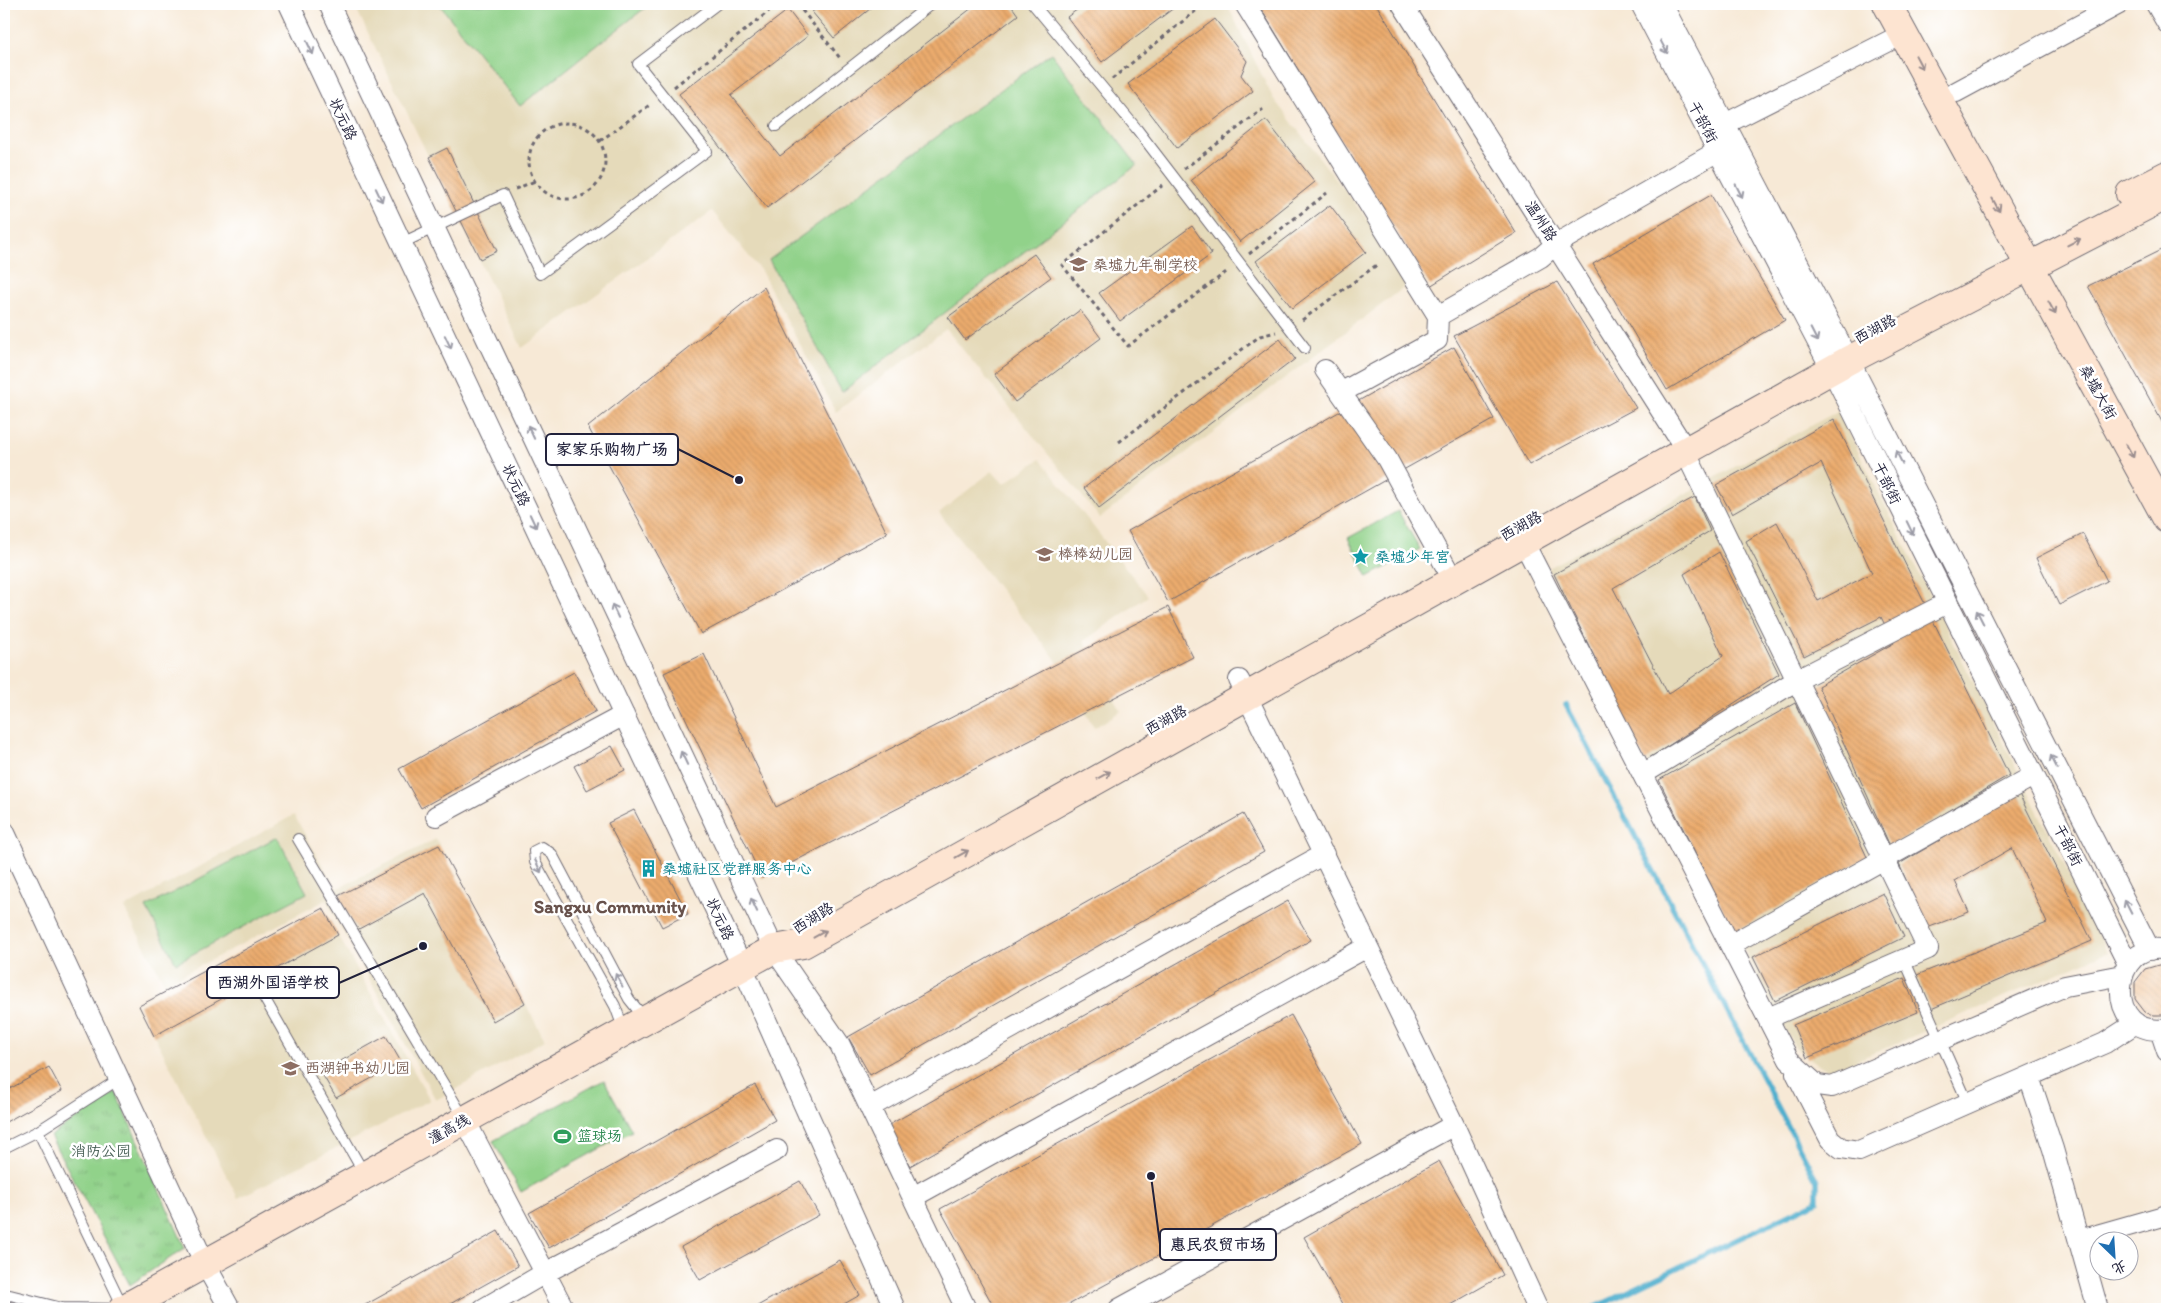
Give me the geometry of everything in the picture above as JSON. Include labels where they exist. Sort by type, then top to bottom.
[{"type":"main road","points":[[1887,4],[2033,254]]},
{"type":"main road","points":[[1909,4],[1956,92],[2033,254]]},
{"type":"main road","name":"西湖路","points":[[774,949],[793,928],[1242,688],[1523,541],[1682,445],[1837,358],[2033,254],[2167,175]]},
{"type":"main road","name":"西湖路","points":[[2033,254],[2167,195]]},
{"type":"main road","name":"桑墟大街","points":[[2033,254],[2167,480]]},
{"type":"main road","name":"桑墟大街","points":[[2033,254],[2167,520]]},
{"type":"main road","name":"西湖路","points":[[1242,688],[1446,567],[1682,445]]},
{"type":"main road","name":"潼高线","points":[[124,1309],[774,949]]},
{"type":"street","name":"状元路","points":[[289,4],[742,966],[895,1309]]},
{"type":"street","points":[[329,4],[774,949],[840,1045],[966,1309]]},
{"type":"street","points":[[1244,4],[1438,316],[1437,340],[1342,392]]},
{"type":"street","name":"温州路","points":[[1402,4],[1682,445],[1928,949],[1904,959]]},
{"type":"street","name":"干部街","points":[[1641,4],[1718,151],[1837,358],[2159,950]]},
{"type":"street","name":"干部街","points":[[1662,4],[1725,124],[1837,358],[1947,603],[2033,776],[2125,970]]},
{"type":"street","points":[[1956,92],[2119,4]]},
{"type":"street","points":[[2156,4],[2167,23]]},
{"type":"street","points":[[1438,316],[1541,257],[1556,244],[1718,151],[1725,124],[1903,34]]},
{"type":"street","points":[[1325,370],[1387,459],[1446,567]]},
{"type":"street","points":[[1523,541],[1789,1060],[1830,1138],[1841,1148],[1859,1151],[2105,1043],[2136,1022]]},
{"type":"street","points":[[1643,774],[1798,680],[1947,603]]},
{"type":"street","points":[[1242,688],[1454,1125],[1538,1309]]},
{"type":"street","points":[[436,816],[624,715]]},
{"type":"street","points":[[1730,945],[2033,776]]},
{"type":"street","points":[[4,832],[205,1264],[230,1309]]},
{"type":"street","points":[[870,1107],[1324,854]]},
{"type":"street","points":[[913,1197],[1367,946]]},
{"type":"street","points":[[2159,950],[2138,956],[2125,970],[2119,988],[2121,1001],[2127,1013],[2136,1022],[2148,1028],[2164,1030],[2167,1051]]},
{"type":"street","points":[[1768,1018],[1904,959]]},
{"type":"street","points":[[1789,1060],[1817,1085],[1832,1087],[2065,986],[2125,970]]},
{"type":"street","points":[[2029,1077],[2053,1149],[2098,1309]]},
{"type":"street","points":[[465,1120],[564,1309]]},
{"type":"street","points":[[1119,1309],[1454,1125]]},
{"type":"street","points":[[483,1309],[545,1273],[777,1150]]},
{"type":"street","points":[[2079,1240],[2167,1215]]},
{"type":"lane","points":[[402,243],[503,195],[540,274],[707,151],[638,64],[717,4]]},
{"type":"lane","points":[[776,126],[931,4]]},
{"type":"lane","points":[[1033,4],[1173,176],[1305,348]]},
{"type":"lane","points":[[298,839],[465,1120]]},
{"type":"lane","points":[[542,847],[552,854],[629,999],[635,1026],[615,1006],[535,862],[534,851],[542,847]]},
{"type":"lane","points":[[1904,959],[1968,1103]]},
{"type":"lane","points":[[262,994],[365,1176]]},
{"type":"lane","points":[[4,1148],[38,1131],[120,1079]]},
{"type":"lane","points":[[4,1298],[10,1295],[60,1308],[124,1309],[38,1131]]},
{"type":"path","points":[[600,141],[664,96],[768,12],[772,4]]},
{"type":"path","points":[[797,4],[848,69]]},
{"type":"path","points":[[1102,87],[1204,4]]},
{"type":"path","points":[[1263,109],[1173,176],[1062,265],[1128,346],[1327,193]]},
{"type":"path","points":[[568,122],[581,125],[592,132],[600,141],[605,165],[601,177],[594,188],[583,195],[572,198],[559,198],[547,194],[535,181],[528,163],[530,150],[535,138],[544,130],[556,124],[568,122]]},
{"type":"path","points":[[503,195],[535,181]]},
{"type":"path","points":[[1119,442],[1260,336],[1290,329],[1378,264]]},
{"type":"shaded area","name":"桑墟九年制学校","points":[[354,4],[1227,4],[1273,98],[1414,280],[1100,518],[946,329],[836,412],[761,271],[712,211],[522,348]]},
{"type":"shaded area","points":[[1838,411],[2108,952],[1830,1072],[1795,1048],[1548,568]]},
{"type":"shaded area","name":"棒棒幼儿园","points":[[1040,459],[1148,596],[1084,641],[1121,711],[1094,728],[1054,657],[939,513],[992,471],[1004,484]]},
{"type":"shaded area","points":[[294,815],[336,889],[436,839],[545,1040],[436,1100],[326,900],[165,984],[124,908]]},
{"type":"shaded area","name":"西湖钟书幼儿园","points":[[323,908],[430,1100],[238,1198],[139,1006]]},
{"type":"green space","points":[[439,4],[650,4],[520,106]]},
{"type":"green space","points":[[1051,53],[1137,165],[842,392],[769,260]]},
{"type":"green space","points":[[1398,511],[1420,549],[1368,577],[1348,538]]},
{"type":"green space","points":[[277,837],[307,893],[176,963],[146,907]]},
{"type":"green space","name":"篮球场","points":[[604,1080],[632,1131],[521,1192],[493,1141]]},
{"type":"green space","name":"消防公园","points":[[116,1092],[185,1248],[130,1285],[50,1136]]},
{"type":"building","points":[[823,4],[876,4],[834,38],[812,12]]},
{"type":"building","points":[[977,4],[1010,4],[1018,15],[767,208],[679,94],[788,10],[808,36],[731,95],[780,156]]},
{"type":"building","points":[[1085,4],[1179,4],[1102,62],[1067,17]]},
{"type":"building","points":[[1258,4],[1376,4],[1516,233],[1430,286]]},
{"type":"building","points":[[1215,19],[1247,61],[1241,75],[1253,91],[1177,148],[1128,84]]},
{"type":"building","points":[[1266,120],[1315,182],[1240,242],[1191,180]]},
{"type":"building","points":[[447,148],[497,251],[480,259],[429,157]]},
{"type":"building","points":[[1711,195],[1785,320],[1667,390],[1593,264]]},
{"type":"building","points":[[1330,205],[1366,252],[1292,308],[1256,261]]},
{"type":"building","points":[[1192,226],[1212,254],[1120,321],[1099,293]]},
{"type":"building","points":[[2167,247],[2167,431],[2088,286]]},
{"type":"building","points":[[1034,254],[1051,277],[965,340],[948,317]]},
{"type":"building","points":[[1557,282],[1636,408],[1529,465],[1454,336]]},
{"type":"building","points":[[764,287],[887,533],[701,634],[588,427]]},
{"type":"building","points":[[1080,310],[1101,338],[1015,402],[994,374]]},
{"type":"building","points":[[1280,339],[1295,359],[1099,508],[1084,488]]},
{"type":"building","points":[[1454,347],[1494,419],[1168,602],[1128,531]]},
{"type":"building","points":[[1834,419],[2009,775],[1890,846],[1818,686],[1894,643],[1881,617],[1804,656],[1746,541],[1777,522],[1818,601],[1872,573],[1821,463],[1732,514],[1716,485]]},
{"type":"building","points":[[1695,497],[1710,531],[1613,588],[1668,694],[1723,656],[1684,574],[1719,552],[1779,674],[1645,761],[1554,574]]},
{"type":"building","points":[[2083,534],[2107,581],[2059,605],[2036,558]]},
{"type":"building","points":[[1168,607],[1193,657],[762,878],[664,673],[704,654],[776,807]]},
{"type":"building","points":[[574,672],[596,711],[421,808],[399,769]]},
{"type":"building","points":[[1795,703],[1867,857],[1734,932],[1659,780]]},
{"type":"building","points":[[612,746],[625,770],[587,790],[574,766]]},
{"type":"building","points":[[2019,794],[2092,941],[1931,1009],[1917,975],[2047,923],[2012,848],[1955,881],[1969,912],[1927,928],[1899,864]]},
{"type":"building","name":"桑墟社区党群服务中心","points":[[634,810],[688,914],[662,927],[608,823]]},
{"type":"building","points":[[1243,814],[1264,852],[870,1075],[848,1037]]},
{"type":"building","points":[[439,845],[525,1003],[493,1021],[425,893],[357,930],[338,896]]},
{"type":"building","points":[[1883,893],[1904,937],[1775,1001],[1753,957]]},
{"type":"building","points":[[1288,901],[1311,940],[910,1166],[887,1126]]},
{"type":"building","points":[[323,908],[338,935],[154,1036],[139,1006]]},
{"type":"building","points":[[2162,964],[2167,966],[2167,1015],[2153,1015],[2145,1012],[2135,999],[2135,982],[2145,969]]},
{"type":"building","points":[[1904,978],[1918,1012],[1807,1058],[1793,1025]]},
{"type":"building","points":[[1291,1015],[1362,1144],[1061,1309],[995,1309],[940,1209]]},
{"type":"building","points":[[386,1036],[401,1062],[336,1098],[321,1072]]},
{"type":"building","points":[[49,1067],[62,1091],[4,1123],[4,1092]]},
{"type":"building","points":[[755,1085],[775,1120],[549,1248],[529,1213]]},
{"type":"building","points":[[1439,1161],[1503,1275],[1443,1309],[1345,1309],[1304,1237]]},
{"type":"building","points":[[800,1181],[819,1215],[700,1280],[681,1247]]},
{"type":"building","points":[[498,1231],[518,1266],[441,1309],[358,1309]]},
{"type":"building","points":[[840,1260],[860,1295],[835,1309],[752,1309]]},
{"type":"waterway","points":[[1566,705],[1817,1181],[1817,1201],[1592,1309]]},
{"type":"place","name":"桑墟九年制学校","points":[[1079,265]]},
{"type":"place","name":"家家乐购物广场","points":[[739,480]]},
{"type":"place","name":"棒棒幼儿园","points":[[1044,554]]},
{"type":"place","name":"桑墟少年宫","points":[[1361,557]]},
{"type":"place","name":"桑墟社区党群服务中心","points":[[648,869]]},
{"type":"place","name":"西湖外国语学校","points":[[423,946]]},
{"type":"place","name":"西湖钟书幼儿园","points":[[291,1068]]},
{"type":"place","name":"篮球场","points":[[563,1136]]},
{"type":"place","name":"惠民农贸市场","points":[[1151,1176]]},
{"type":"district","name":"Sangxu Community","points":[[610,907]]}]
